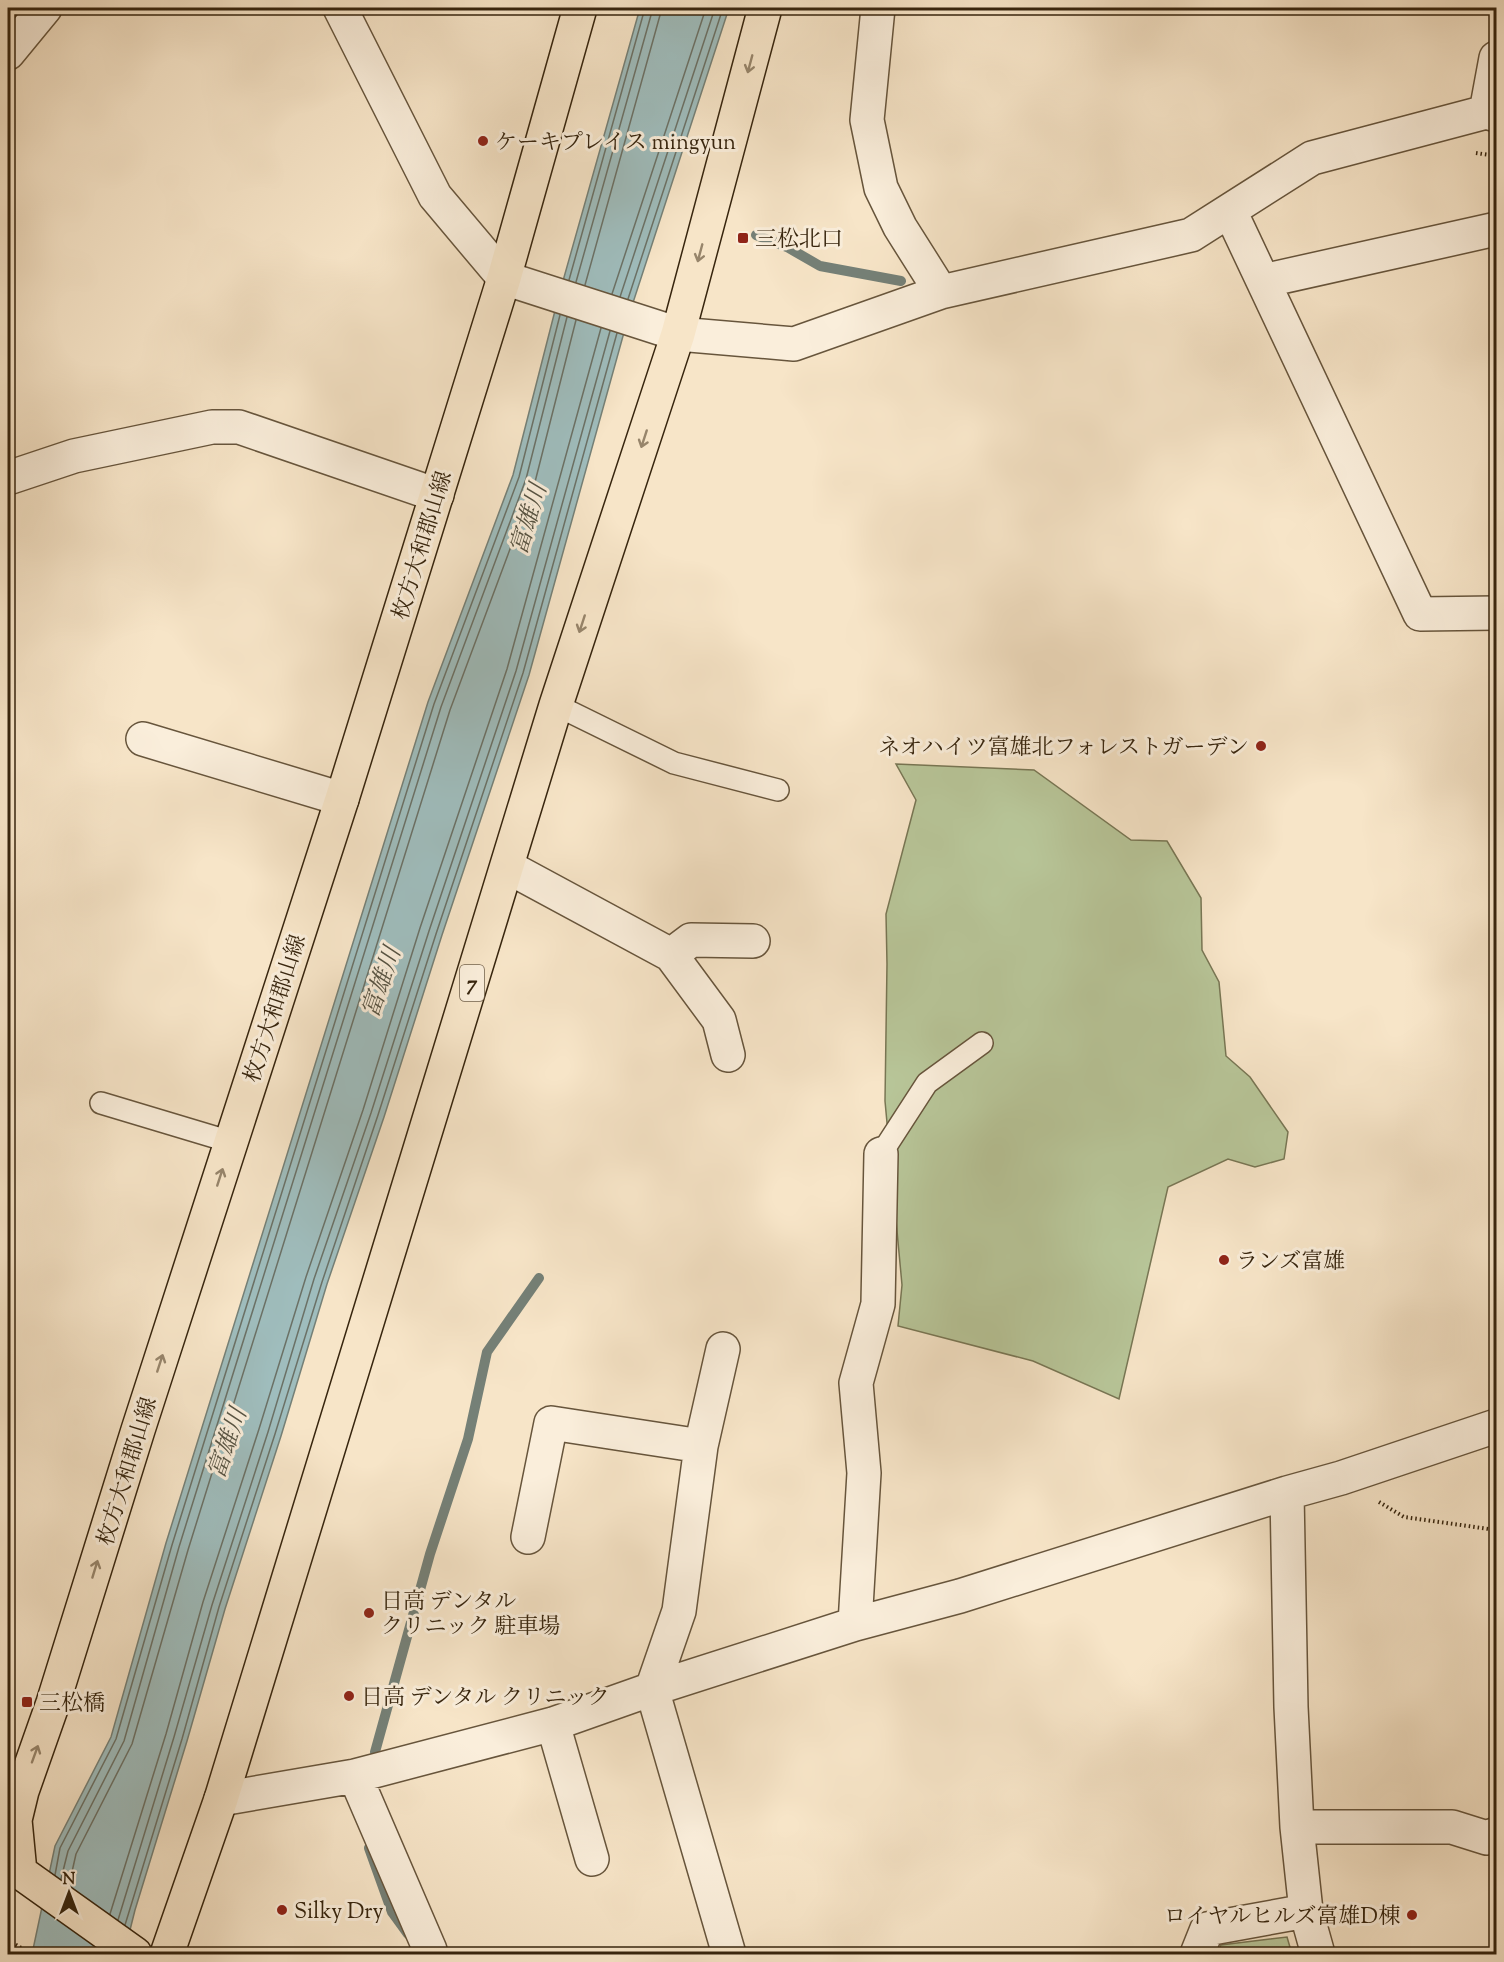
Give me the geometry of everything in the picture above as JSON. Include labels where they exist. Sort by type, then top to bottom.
[{"type":"main road","name":"枚方大和郡山線","points":[[135,1954],[14,1868],[15,1790],[53,1703],[138,1430],[342,799],[504,278],[580,8]]},
{"type":"main road","name":"7","points":[[167,1954],[221,1799],[556,705],[678,334],[765,8]]},
{"type":"street","points":[[8,53],[45,8]]},
{"type":"street","points":[[340,8],[435,196],[504,278],[678,334],[794,344],[941,292],[1191,235],[1312,158],[1491,113],[1497,58]]},
{"type":"street","points":[[878,8],[867,120],[881,188],[900,227],[941,292]]},
{"type":"street","points":[[1230,211],[1420,614],[1497,613]]},
{"type":"street","points":[[1263,281],[1497,229]]},
{"type":"street","points":[[8,478],[74,456],[212,427],[239,427],[437,495]]},
{"type":"street","points":[[143,739],[342,799]]},
{"type":"street","points":[[508,867],[671,955],[718,1020],[728,1055]]},
{"type":"street","points":[[671,955],[691,940],[753,941]]},
{"type":"street","points":[[855,1624],[864,1473],[856,1383],[878,1304],[881,1154]]},
{"type":"street","points":[[723,1349],[701,1446],[679,1611],[652,1689],[729,1954]]},
{"type":"street","points":[[528,1537],[551,1423],[701,1446]]},
{"type":"street","points":[[221,1799],[355,1776],[553,1724],[652,1689],[855,1624],[960,1596],[1341,1478],[1497,1425]]},
{"type":"street","points":[[1287,1493],[1291,1707],[1297,1827],[1306,1911],[1318,1954]]},
{"type":"street","points":[[553,1724],[592,1859]]},
{"type":"street","points":[[355,1776],[430,1950]]},
{"type":"street","points":[[1297,1827],[1452,1827],[1487,1838],[1497,1834]]},
{"type":"street","points":[[1197,1954],[1207,1929],[1306,1911]]},
{"type":"lane","points":[[556,705],[674,763],[778,790]]},
{"type":"lane","points":[[881,1154],[927,1083],[982,1043]]},
{"type":"lane","points":[[101,1103],[231,1142]]},
{"type":"path","points":[[1341,1478],[1404,1517],[1497,1530]]},
{"type":"path","points":[[8,1940],[31,1954]]},
{"type":"green space","points":[[896,764],[1034,770],[1131,840],[1167,841],[1201,898],[1202,950],[1219,982],[1226,1056],[1250,1077],[1288,1132],[1284,1159],[1255,1167],[1228,1159],[1168,1187],[1119,1399],[1033,1361],[898,1326],[902,1285],[885,1101],[886,914],[916,800]]},
{"type":"green space","points":[[1287,1937],[1292,1954],[1217,1954],[1221,1945]]},
{"type":"water","name":"富雄川","points":[[640,8],[729,8],[628,318],[529,675],[327,1284],[225,1609],[135,1910],[124,1954],[32,1954],[55,1846],[111,1737],[166,1543],[428,702],[513,475],[559,295]]},
{"type":"waterway","points":[[756,235],[787,247],[820,266],[901,281]]},
{"type":"waterway","points":[[375,1752],[430,1554],[468,1439],[487,1352],[539,1278]]},
{"type":"waterway","points":[[369,1848],[392,1912],[408,1934]]},
{"type":"place","name":"ケーキプレイス mingyun","points":[[483,141]]},
{"type":"place","name":"三松北口","points":[[743,238]]},
{"type":"place","name":"ネオハイツ富雄北フォレストガーデン","points":[[1261,746]]},
{"type":"place","name":"ランズ富雄","points":[[1224,1260]]},
{"type":"place","name":"日高 デンタル クリニック 駐車場","points":[[369,1613]]},
{"type":"place","name":"日高 デンタル クリニック","points":[[349,1696]]},
{"type":"place","name":"三松橋","points":[[27,1702]]},
{"type":"place","name":"Silky Dry","points":[[282,1910]]},
{"type":"place","name":"ロイヤルヒルズ富雄D棟","points":[[1412,1915]]}]
